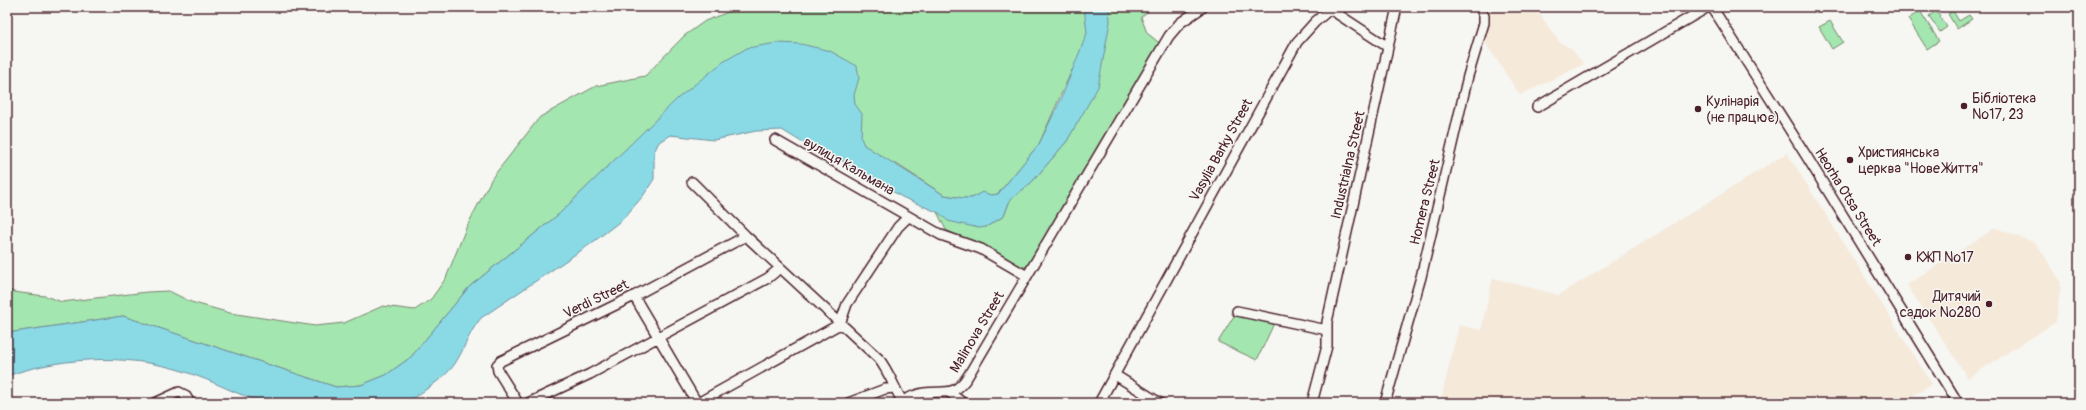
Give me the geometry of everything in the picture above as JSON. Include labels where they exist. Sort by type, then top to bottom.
[{"type":"street","name":"Malinova Street","points":[[692,182],[746,236],[879,359],[887,369],[894,388],[903,402],[922,394],[950,393],[961,387],[1169,36],[1180,23],[1203,7]]},
{"type":"street","name":"Industrialna Street","points":[[1312,403],[1327,346],[1327,330],[1397,7]]},
{"type":"street","name":"Homera Street","points":[[1385,403],[1421,277],[1468,76],[1484,23],[1484,16],[1480,7]]},
{"type":"street","points":[[1537,107],[1708,7]]},
{"type":"street","name":"Heorha Otsa Street","points":[[1712,7],[1807,157],[1958,403]]},
{"type":"street","name":"Vasylia Barky Street","points":[[1099,403],[1297,42],[1330,8],[1388,47]]},
{"type":"street","name":"вулиця Кальмана","points":[[776,140],[941,235],[981,249],[1027,276]]},
{"type":"street","points":[[634,296],[698,403],[840,324],[847,304],[898,227],[908,217]]},
{"type":"street","name":"Verdi Street","points":[[518,403],[498,370],[497,365],[500,361],[634,296],[746,236]]},
{"type":"street","points":[[528,403],[590,374],[659,338],[762,281],[780,268]]},
{"type":"street","points":[[1237,311],[1327,330]]},
{"type":"street","points":[[1115,375],[1160,403]]},
{"type":"street","points":[[848,403],[885,389],[894,388]]},
{"type":"street","points":[[154,403],[179,392],[185,395],[190,403]]},
{"type":"street","points":[[950,393],[963,403]]},
{"type":"shaded area","points":[[1488,7],[1537,7],[1537,10],[1559,42],[1570,48],[1584,64],[1520,95],[1484,41],[1488,28]]},
{"type":"shaded area","points":[[1787,153],[1932,384],[1902,403],[1440,403],[1459,325],[1481,330],[1493,278],[1559,295]]},
{"type":"shaded area","name":"Дитячий садок №280","points":[[1995,228],[2036,243],[2061,282],[2056,322],[1968,378],[1907,285]]},
{"type":"green space","points":[[741,7],[1153,7],[1141,17],[1147,33],[1163,46],[1028,266],[1020,268],[946,230],[937,212],[986,227],[1004,216],[1010,200],[1032,182],[1067,141],[1080,117],[1072,70],[1039,144],[998,194],[991,195],[982,193],[972,198],[944,195],[898,165],[886,161],[835,124],[655,121],[559,214],[469,287],[411,357],[386,375],[361,385],[336,387],[123,316],[7,333],[7,287],[13,292],[45,296],[62,302],[147,292],[169,291],[191,302],[230,313],[315,326],[344,323],[383,306],[415,310],[431,299],[446,278],[466,228],[492,178],[540,117],[596,86],[645,76],[684,36],[705,21]]},
{"type":"green space","points":[[1920,11],[1939,41],[1927,49],[1908,19]]},
{"type":"green space","points":[[1936,11],[1947,27],[1940,32],[1929,16]]},
{"type":"green space","points":[[1953,11],[1959,21],[1969,15],[1972,19],[1957,29],[1948,14]]},
{"type":"green space","points":[[1830,21],[1843,42],[1832,49],[1819,27]]},
{"type":"green space","points":[[1237,311],[1276,319],[1257,360],[1218,342]]},
{"type":"water","points":[[1084,7],[1109,7],[1110,22],[1098,87],[1067,141],[1032,182],[1010,200],[1004,216],[986,227],[979,228],[948,221],[939,213],[902,197],[839,159],[813,149],[782,130],[756,131],[714,140],[670,135],[659,142],[654,152],[654,179],[643,196],[623,219],[592,243],[481,318],[472,330],[458,359],[450,370],[432,385],[406,402],[391,404],[273,403],[244,396],[197,376],[174,369],[151,363],[127,360],[77,361],[53,364],[7,376],[7,333],[123,316],[336,387],[361,385],[386,375],[411,357],[469,287],[559,214],[678,98],[723,62],[747,48],[777,43],[801,44],[830,51],[857,66],[859,78],[854,95],[855,104],[862,114],[861,138],[864,145],[944,195],[972,198],[982,192],[991,195],[998,194],[1039,144],[1061,99],[1087,33]]},
{"type":"place","name":"Бібліотека №17, 23","points":[[1964,106]]},
{"type":"place","name":"Кулінарія (не працює)","points":[[1698,109]]},
{"type":"place","name":"Християнська церква \"Нове Життя\"","points":[[1850,160]]},
{"type":"place","name":"КЖП №17","points":[[1908,257]]},
{"type":"place","name":"Дитячий садок №280","points":[[1989,304]]}]
